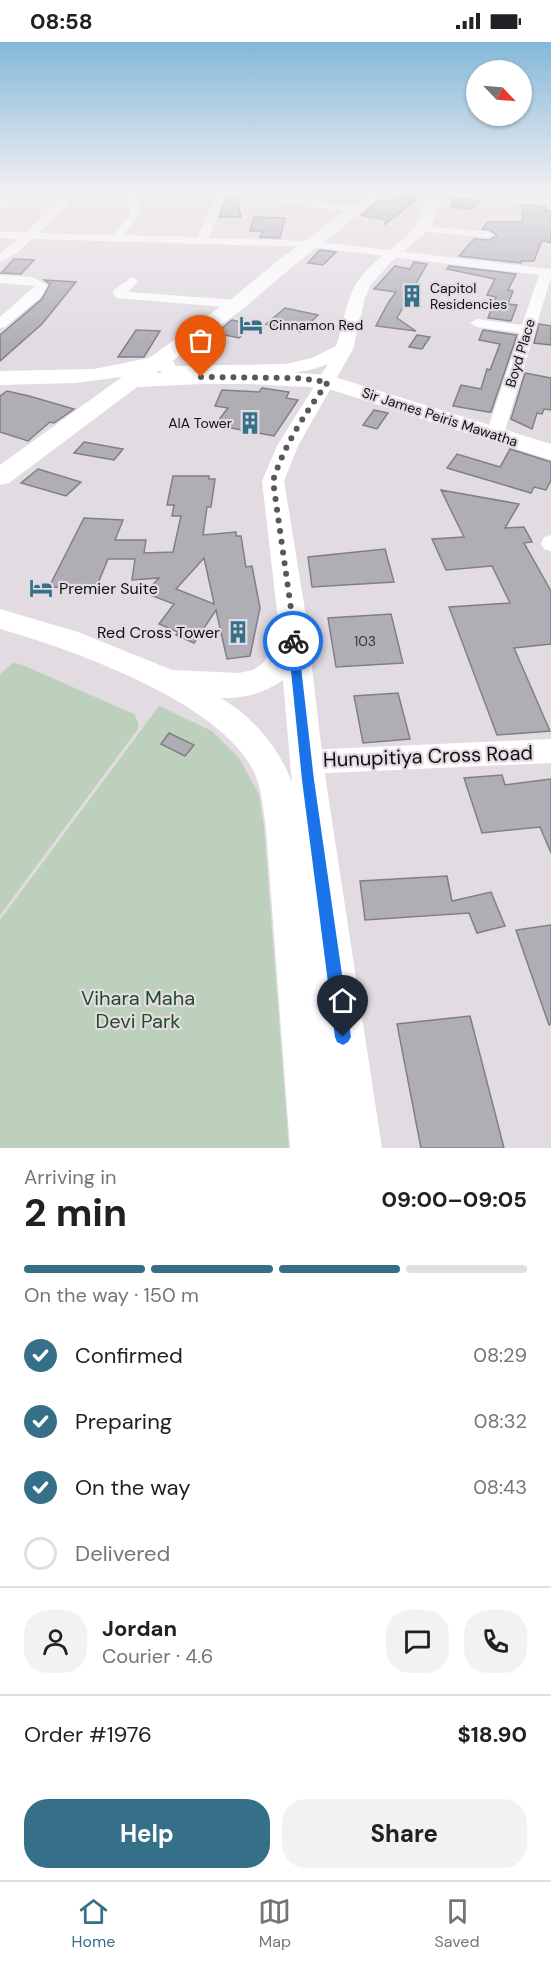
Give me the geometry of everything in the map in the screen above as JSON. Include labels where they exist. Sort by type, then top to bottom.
[{"type":"highway","points":[[0,477],[237,304],[315,241]]},
{"type":"highway","points":[[0,378],[112,373],[134,369],[163,359]]},
{"type":"highway","points":[[52,377],[71,380],[90,391],[87,415]]},
{"type":"highway","name":"Sir James Peiris Mawatha","points":[[132,381],[251,377],[328,382],[551,452]]},
{"type":"main road","points":[[314,1148],[284,835],[290,771],[293,639],[292,616],[273,481],[279,461],[310,406],[328,382],[344,349],[364,284],[391,255],[409,241]]},
{"type":"main road","points":[[163,359],[169,370],[181,372],[285,370],[318,362],[344,349]]},
{"type":"main road","points":[[0,619],[30,627],[170,681],[239,728],[265,759],[290,771]]},
{"type":"main road","points":[[170,681],[213,686],[245,685],[264,678],[276,670],[293,639]]},
{"type":"main road","points":[[290,771],[358,1148]]},
{"type":"street","points":[[0,258],[13,251],[24,241]]},
{"type":"street","points":[[238,241],[311,244],[548,272]]},
{"type":"street","name":"Boyd Place","points":[[495,434],[548,272]]},
{"type":"street","points":[[0,279],[32,281],[42,285],[35,295],[0,324]]},
{"type":"street","points":[[132,281],[119,293],[121,295],[237,304]]},
{"type":"street","points":[[477,323],[532,324]]},
{"type":"street","name":"Hunupitiya Cross Road","points":[[290,771],[551,751]]},
{"type":"green space","points":[[13,663],[134,714],[138,722],[138,729],[0,915],[0,674]]},
{"type":"green space","name":"Vihara Maha Devi Park","points":[[159,706],[212,731],[239,758],[259,794],[264,827],[289,1148],[0,1148],[0,920]]},
{"type":"building","points":[[473,241],[542,241],[534,261],[521,261],[521,263],[459,256]]},
{"type":"building","points":[[320,250],[336,252],[323,265],[308,263]]},
{"type":"building","points":[[14,259],[34,260],[21,274],[1,273]]},
{"type":"building","points":[[414,262],[427,264],[397,318],[416,331],[376,326],[396,292],[374,289],[395,266],[410,269]]},
{"type":"building","points":[[449,266],[516,274],[508,290],[513,291],[508,304],[517,305],[511,321],[488,318],[496,297],[487,295],[495,279],[447,269]]},
{"type":"building","points":[[44,280],[76,282],[42,324],[0,361],[0,335],[42,299],[50,284]]},
{"type":"building","points":[[285,308],[318,315],[301,332],[266,324]]},
{"type":"building","points":[[232,320],[254,325],[239,338],[216,333]]},
{"type":"building","points":[[539,324],[551,326],[551,345],[534,343]]},
{"type":"building","points":[[136,330],[160,331],[144,357],[118,357]]},
{"type":"building","points":[[483,330],[517,335],[491,412],[453,406],[461,385],[481,389],[487,369],[490,370],[500,344],[479,340]]},
{"type":"building","points":[[417,335],[430,337],[422,349],[409,347]]},
{"type":"building","points":[[525,373],[551,378],[551,410],[544,409],[542,414],[537,413],[532,429],[511,419]]},
{"type":"building","points":[[262,388],[289,392],[286,398],[298,400],[274,436],[215,425],[228,408],[215,406],[222,390],[259,392]]},
{"type":"building","points":[[7,391],[74,409],[54,423],[50,422],[28,441],[0,432],[0,396]]},
{"type":"building","points":[[374,410],[388,413],[377,429],[363,425]]},
{"type":"building","points":[[84,442],[123,449],[114,460],[74,453]]},
{"type":"building","points":[[510,449],[551,462],[551,480],[546,490],[534,487],[531,493],[447,468],[457,454],[500,467]]},
{"type":"building","points":[[38,469],[81,482],[66,496],[21,483]]},
{"type":"building","points":[[173,476],[209,476],[209,479],[215,479],[211,507],[207,507],[203,535],[236,532],[236,536],[241,536],[246,567],[252,566],[260,608],[250,656],[227,659],[216,610],[194,643],[176,635],[178,632],[159,624],[174,604],[145,593],[159,578],[132,580],[135,559],[108,559],[96,588],[49,587],[84,518],[123,520],[115,540],[146,540],[144,553],[173,552],[181,516],[172,516],[174,505],[167,505]],"holes":[[[204,558],[214,604],[176,589]]]},
{"type":"building","points":[[441,490],[519,504],[505,528],[524,527],[532,542],[524,543],[551,591],[551,644],[514,648],[550,731],[497,735],[449,607],[510,603],[492,566],[446,570],[432,539],[464,537]]},
{"type":"building","points":[[385,549],[394,582],[312,587],[308,557]]},
{"type":"building","points":[[391,614],[403,663],[336,667],[328,618]]},
{"type":"building","points":[[398,693],[410,739],[363,743],[354,696]]},
{"type":"building","points":[[169,733],[194,745],[185,756],[161,744]]},
{"type":"building","points":[[502,775],[505,785],[551,779],[551,853],[540,827],[482,833],[464,778]]},
{"type":"building","points":[[447,876],[452,901],[491,892],[505,926],[477,933],[469,913],[365,920],[360,881]]},
{"type":"building","points":[[551,925],[551,1024],[549,1025],[516,930]]},
{"type":"building","points":[[470,1016],[504,1148],[421,1148],[397,1024]]},
{"type":"way so far","points":[[201,377],[296,378],[328,382],[310,406],[279,461],[273,481],[292,616],[293,641]]},
{"type":"place","name":"Capitol Residencies","points":[[412,296]]},
{"type":"place","name":"Cinnamon Red","points":[[251,325]]},
{"type":"place","name":"AIA Tower","points":[[250,423]]},
{"type":"place","name":"Premier Suite","points":[[41,588]]},
{"type":"place","name":"Red Cross Tower","points":[[238,632]]},
{"type":"route","points":[[293,641],[308,780],[343,1037]]}]
